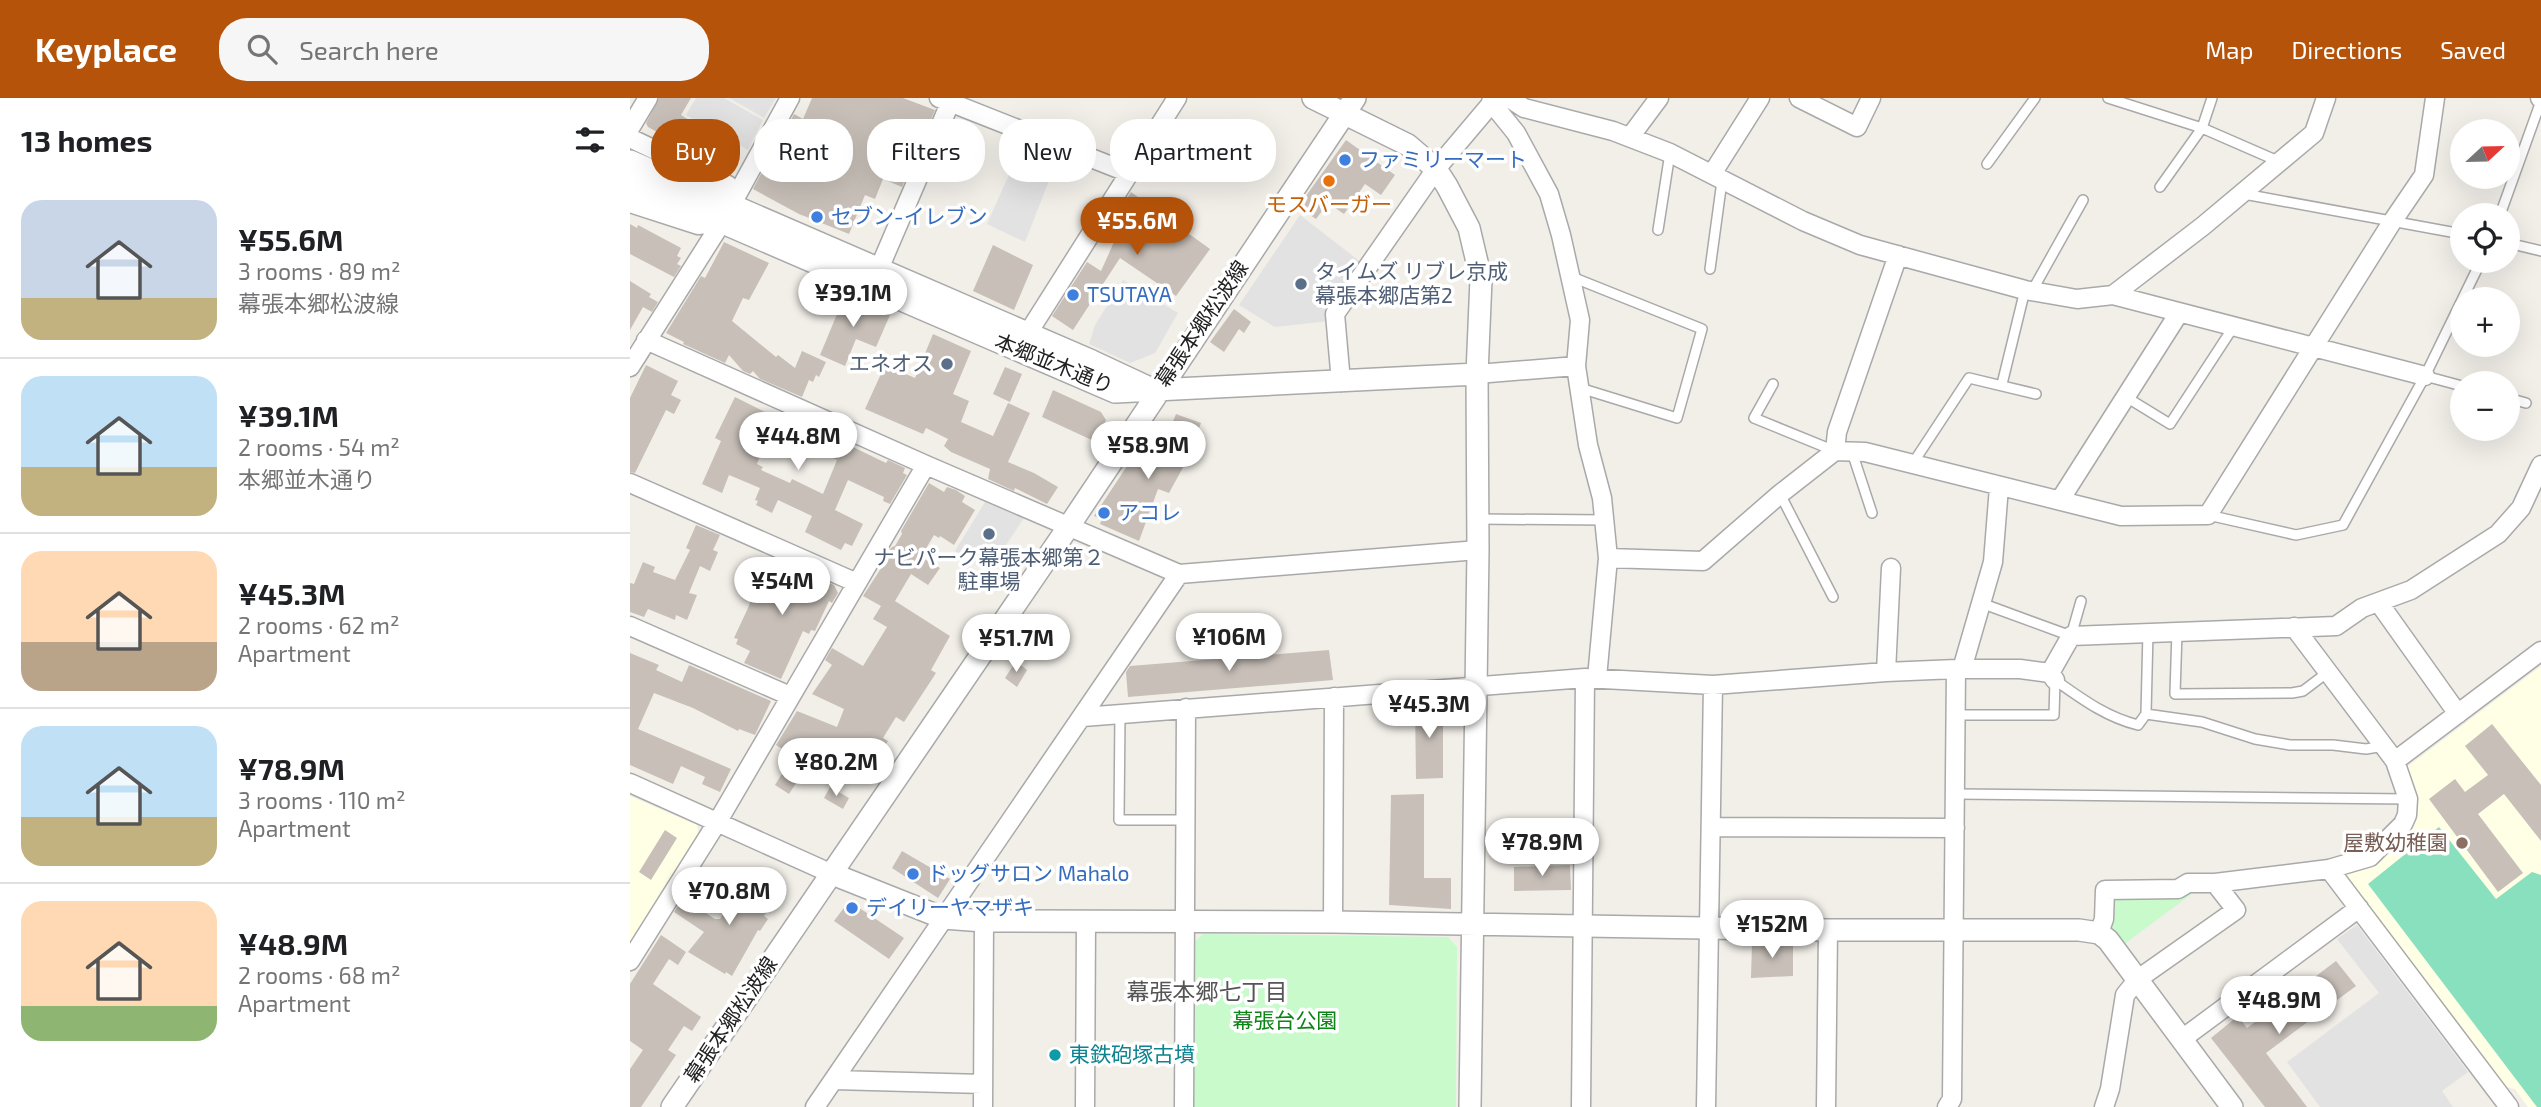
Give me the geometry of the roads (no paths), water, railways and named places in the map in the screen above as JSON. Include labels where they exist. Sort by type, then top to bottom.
[{"type":"street","points":[[630,128],[648,98]]},
{"type":"street","points":[[630,367],[726,213],[790,98]]},
{"type":"street","points":[[1164,119],[1177,98]]},
{"type":"street","points":[[1313,98],[1350,105],[1408,145],[1436,169],[1469,228],[1481,279],[1470,1107]]},
{"type":"street","points":[[1630,137],[1659,98]]},
{"type":"street","points":[[1717,178],[1760,98]]},
{"type":"street","points":[[1799,98],[1857,127],[1871,98]]},
{"type":"street","points":[[2113,295],[2203,226],[2314,133],[2326,98]]},
{"type":"street","points":[[1608,558],[1703,561],[1780,494],[1843,450],[1913,463],[2121,516],[2208,515],[2424,175],[2435,98]]},
{"type":"street","points":[[1499,99],[1630,137],[1670,153],[1803,221],[1860,245],[2029,290],[2077,299],[2113,295],[2425,376]]},
{"type":"street","points":[[1341,382],[1335,314],[1436,169],[1499,99]]},
{"type":"street","points":[[1499,99],[1549,194],[1562,235],[1580,320],[1576,366],[1588,445],[1605,520],[1608,558],[1591,678],[1581,1107]]},
{"type":"street","points":[[879,269],[945,101],[1110,166]]},
{"type":"street","name":"幕張本郷松波線","points":[[672,1107],[1069,526],[1350,105]]},
{"type":"street","points":[[630,138],[728,185],[726,213]]},
{"type":"street","points":[[630,161],[692,198]]},
{"type":"street","points":[[1028,333],[1123,182]]},
{"type":"street","points":[[630,183],[692,198]]},
{"type":"street","name":"本郷並木通り","points":[[692,198],[1115,392],[1157,392]]},
{"type":"street","points":[[630,203],[698,225],[726,213]]},
{"type":"street","name":"本郷並木通り","points":[[726,213],[879,269],[1157,392]]},
{"type":"street","points":[[1843,450],[1837,432],[1898,255]]},
{"type":"street","points":[[2060,500],[2179,313]]},
{"type":"street","points":[[646,340],[926,465],[1179,573],[1478,550]]},
{"type":"street","points":[[1157,392],[1576,366]]},
{"type":"street","points":[[630,961],[718,821],[926,465]]},
{"type":"street","points":[[1083,717],[1591,678],[1713,685],[1959,669],[2020,669],[2052,676],[2071,636],[2336,626],[2362,608],[2411,590],[2498,534],[2521,508],[2541,466]]},
{"type":"street","points":[[630,483],[857,583]]},
{"type":"street","points":[[1947,1107],[1952,1099],[1959,669],[1993,562],[1999,486]]},
{"type":"street","points":[[1886,672],[1891,568]]},
{"type":"street","points":[[815,1107],[1179,573]]},
{"type":"street","points":[[2379,603],[2458,714]]},
{"type":"street","points":[[630,626],[790,696]]},
{"type":"street","points":[[2099,933],[2104,919],[2105,890],[2178,890],[2188,883],[2215,883],[2329,869],[2370,857],[2403,824],[2409,799],[2395,761],[2294,627]]},
{"type":"street","points":[[2395,761],[2541,651]]},
{"type":"street","points":[[1706,1107],[1713,685]]},
{"type":"street","points":[[1333,922],[1334,697]]},
{"type":"street","points":[[1184,1107],[1186,708]]},
{"type":"street","points":[[630,783],[830,873],[943,918],[984,921],[2079,930],[2099,933],[2108,940],[2138,979],[2232,1107]]},
{"type":"street","points":[[1711,827],[1955,828]]},
{"type":"street","points":[[2329,869],[2500,1104]]},
{"type":"street","points":[[2104,1107],[2110,1089],[2125,995],[2138,979],[2236,910],[2215,883]]},
{"type":"street","points":[[2182,1040],[2359,908]]},
{"type":"street","points":[[983,1107],[984,921]]},
{"type":"street","points":[[1085,1107],[1086,922]]},
{"type":"street","points":[[1826,1107],[1828,929]]},
{"type":"street","points":[[834,1080],[983,1084]]},
{"type":"lane","points":[[1987,164],[2035,98]]},
{"type":"lane","points":[[2108,98],[2202,128],[2281,163]]},
{"type":"lane","points":[[2160,187],[2202,128],[2212,98]]},
{"type":"lane","points":[[2504,203],[2541,99]]},
{"type":"lane","points":[[1658,230],[1670,153]]},
{"type":"lane","points":[[1710,269],[1717,178]]},
{"type":"lane","points":[[2242,193],[2450,232]]},
{"type":"lane","points":[[2002,384],[2029,290],[2083,200]]},
{"type":"lane","points":[[2520,246],[2541,251]]},
{"type":"lane","points":[[2208,515],[2296,535],[2343,526],[2425,376],[2475,273]]},
{"type":"lane","points":[[1570,276],[1702,329],[1677,418],[1580,388]]},
{"type":"lane","points":[[2126,397],[2170,424],[2234,327]]},
{"type":"lane","points":[[2425,376],[2450,383]]},
{"type":"lane","points":[[1913,463],[1969,378],[2036,394]]},
{"type":"lane","points":[[1773,384],[1754,418],[1843,450],[1872,513]]},
{"type":"lane","points":[[2520,401],[2526,403]]},
{"type":"lane","points":[[1780,494],[1833,597]]},
{"type":"lane","points":[[1478,519],[1605,520]]},
{"type":"lane","points":[[1981,603],[2071,636],[2081,601]]},
{"type":"lane","points":[[2177,631],[2175,694],[2292,694],[2303,691],[2328,672]]},
{"type":"lane","points":[[2052,676],[2097,709],[2119,720],[2138,725],[2146,714],[2148,632]]},
{"type":"lane","points":[[1957,715],[2054,715],[2052,676]]},
{"type":"lane","points":[[1120,714],[1119,820],[1186,820]]},
{"type":"lane","points":[[2146,714],[2202,722],[2255,739],[2290,745],[2333,745],[2366,750],[2384,747]]},
{"type":"lane","points":[[1956,794],[2409,799]]},
{"type":"place","name":"ファミリーマート","points":[[1345,160]]},
{"type":"place","name":"モスバーガー","points":[[1329,181]]},
{"type":"place","name":"セブン-イレブン","points":[[817,217]]},
{"type":"place","name":"タイムズ リブレ京成 幕張本郷店第2","points":[[1301,284]]},
{"type":"place","name":"TSUTAYA","points":[[1073,295]]},
{"type":"place","name":"エネオス","points":[[947,364]]},
{"type":"place","name":"アコレ","points":[[1104,513]]},
{"type":"place","name":"ナビパーク幕張本郷第２ 駐車場","points":[[989,534]]},
{"type":"place","name":"屋敷幼稚園","points":[[2462,843]]},
{"type":"place","name":"ドッグサロン Mahalo","points":[[913,874]]},
{"type":"place","name":"デイリーヤマザキ","points":[[852,908]]},
{"type":"place","name":"東鉄砲塚古墳","points":[[1055,1055]]},
{"type":"district","name":"幕張本郷七丁目","points":[[1207,992]]},
{"type":"park label","name":"幕張台公園","points":[[1285,1021]]}]
